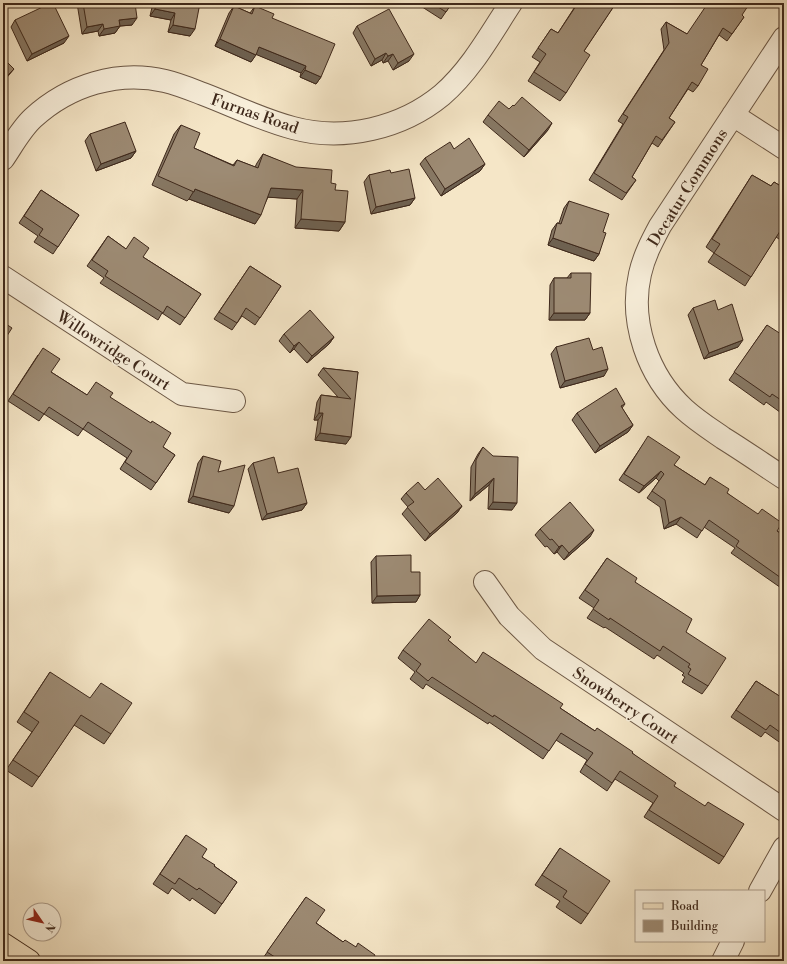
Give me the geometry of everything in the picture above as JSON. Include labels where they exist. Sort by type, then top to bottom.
[{"type":"main road","points":[[3,944],[29,961]]},
{"type":"street","name":"Furnas Road","points":[[3,159],[32,119],[63,96],[80,87],[108,79],[138,78],[166,81],[276,122],[313,132],[360,132],[397,122],[414,114],[441,95],[465,72],[511,3]]},
{"type":"street","name":"Decatur Commons","points":[[784,38],[660,226],[648,249],[640,275],[637,295],[640,334],[654,371],[678,403],[700,422],[784,478]]},
{"type":"street","points":[[733,115],[784,148]]},
{"type":"street","name":"Willowridge Court","points":[[3,277],[182,394],[234,401]]},
{"type":"street","name":"Snowberry Court","points":[[485,582],[508,616],[543,649],[784,810]]},
{"type":"street","points":[[761,890],[784,848]]},
{"type":"street","points":[[723,961],[732,942]]},
{"type":"building","points":[[53,3],[69,36],[32,54],[15,20]]},
{"type":"building","points":[[83,3],[135,3],[137,18],[119,20],[120,26],[104,29],[103,24],[87,27]]},
{"type":"building","points":[[156,3],[200,3],[195,29],[173,25],[175,13],[155,9]]},
{"type":"building","points":[[432,3],[452,3],[446,12]]},
{"type":"building","points":[[578,3],[616,3],[584,51],[590,55],[566,93],[534,72],[546,54],[538,48],[551,29],[558,33]]},
{"type":"building","points":[[708,3],[750,3],[742,15],[744,17],[732,34],[723,28],[701,65],[708,69],[698,86],[692,82],[669,118],[675,122],[662,140],[656,136],[632,177],[636,180],[626,193],[594,173],[628,117],[623,114],[669,43],[666,22],[687,34]]},
{"type":"building","points":[[234,6],[252,14],[255,6],[274,14],[272,18],[335,44],[321,77],[305,70],[306,66],[259,47],[256,55],[220,39]]},
{"type":"building","points":[[389,9],[414,54],[398,63],[393,54],[388,56],[386,53],[375,59],[357,26]]},
{"type":"building","points":[[3,58],[14,69],[3,80]]},
{"type":"building","points":[[522,97],[552,123],[529,150],[488,115],[499,101],[509,109]]},
{"type":"building","points":[[125,122],[136,151],[101,164],[90,134]]},
{"type":"building","points":[[181,125],[200,133],[194,148],[234,166],[237,160],[258,168],[263,154],[296,167],[332,170],[331,183],[336,184],[335,190],[348,191],[345,222],[301,219],[303,190],[271,188],[261,215],[195,189],[194,192],[158,176]]},
{"type":"building","points":[[469,138],[485,164],[445,189],[425,158],[450,142],[454,149]]},
{"type":"building","points":[[409,169],[415,198],[376,207],[369,175],[390,170],[391,173]]},
{"type":"building","points":[[752,175],[771,186],[774,182],[784,188],[784,230],[782,228],[751,277],[714,253],[720,244],[712,239]]},
{"type":"building","points":[[41,190],[79,215],[58,247],[39,235],[43,229],[24,216]]},
{"type":"building","points":[[569,201],[609,214],[603,232],[606,233],[599,254],[553,238],[557,223],[561,224]]},
{"type":"building","points":[[108,236],[126,249],[134,237],[149,248],[143,257],[201,294],[185,318],[167,306],[163,313],[105,276],[108,271],[92,260]]},
{"type":"building","points":[[250,266],[281,286],[260,318],[246,308],[237,323],[219,312]]},
{"type":"building","points":[[571,273],[591,273],[590,313],[554,313],[554,278],[571,278]]},
{"type":"building","points":[[715,300],[718,310],[732,304],[743,340],[709,353],[693,308]]},
{"type":"building","points":[[310,310],[334,337],[312,356],[299,342],[294,346],[284,334]]},
{"type":"building","points":[[3,322],[12,328],[3,342]]},
{"type":"building","points":[[767,325],[784,336],[784,341],[780,348],[784,350],[784,402],[772,394],[770,397],[734,372]]},
{"type":"building","points":[[589,338],[593,350],[602,347],[608,369],[565,381],[556,347]]},
{"type":"building","points":[[43,348],[60,359],[51,372],[87,395],[96,382],[113,393],[110,397],[151,423],[152,421],[171,433],[163,447],[175,455],[156,483],[125,462],[132,451],[88,422],[83,429],[49,407],[44,414],[13,394]]},
{"type":"building","points":[[323,368],[358,372],[351,437],[320,433],[323,413],[319,413],[321,395],[351,399]]},
{"type":"building","points":[[616,388],[625,404],[621,406],[633,425],[600,446],[577,413]]},
{"type":"building","points":[[648,436],[680,457],[674,465],[705,485],[710,477],[729,489],[727,493],[758,514],[762,509],[782,523],[777,531],[784,536],[784,580],[736,546],[739,541],[709,520],[702,531],[681,517],[669,523],[665,500],[652,491],[664,474],[661,471],[644,486],[624,474]]},
{"type":"building","points":[[483,447],[493,456],[518,457],[517,503],[493,502],[494,478],[475,494],[476,460]]},
{"type":"building","points":[[203,456],[221,461],[218,472],[245,465],[234,506],[193,496]]},
{"type":"building","points":[[274,457],[278,473],[298,468],[307,503],[267,514],[253,463]]},
{"type":"building","points":[[438,478],[462,506],[430,534],[407,507],[414,502],[406,493],[418,482],[425,490]]},
{"type":"building","points":[[570,502],[594,530],[569,553],[562,545],[559,547],[552,539],[550,540],[540,529]]},
{"type":"building","points":[[411,555],[411,572],[420,572],[420,595],[377,596],[376,556]]},
{"type":"building","points":[[607,558],[637,578],[635,582],[692,619],[686,632],[726,658],[708,686],[688,674],[691,669],[688,667],[690,664],[663,646],[660,651],[610,618],[609,620],[593,609],[599,600],[585,590]]},
{"type":"building","points":[[429,619],[451,637],[448,640],[476,663],[483,652],[563,704],[560,708],[595,731],[597,728],[633,752],[632,753],[676,783],[674,786],[705,806],[708,802],[744,824],[724,857],[649,810],[658,796],[620,771],[612,783],[585,764],[593,753],[561,733],[549,751],[432,677],[428,681],[416,671],[421,664],[403,650]]},
{"type":"building","points":[[50,672],[90,698],[101,683],[132,703],[111,734],[81,715],[39,777],[13,760],[39,722],[24,712]]},
{"type":"building","points":[[756,681],[784,699],[784,735],[770,725],[766,730],[736,710]]},
{"type":"building","points":[[186,835],[207,849],[202,857],[237,882],[222,904],[199,888],[197,890],[179,878],[175,884],[160,874]]},
{"type":"building","points":[[560,848],[610,881],[588,914],[563,897],[567,891],[542,875]]},
{"type":"building","points":[[306,897],[325,910],[316,923],[343,942],[345,940],[356,947],[358,943],[375,955],[373,959],[376,961],[303,961],[299,958],[297,961],[281,961],[267,952]]},
{"type":"building","points":[[784,953],[784,961],[780,961]]}]
